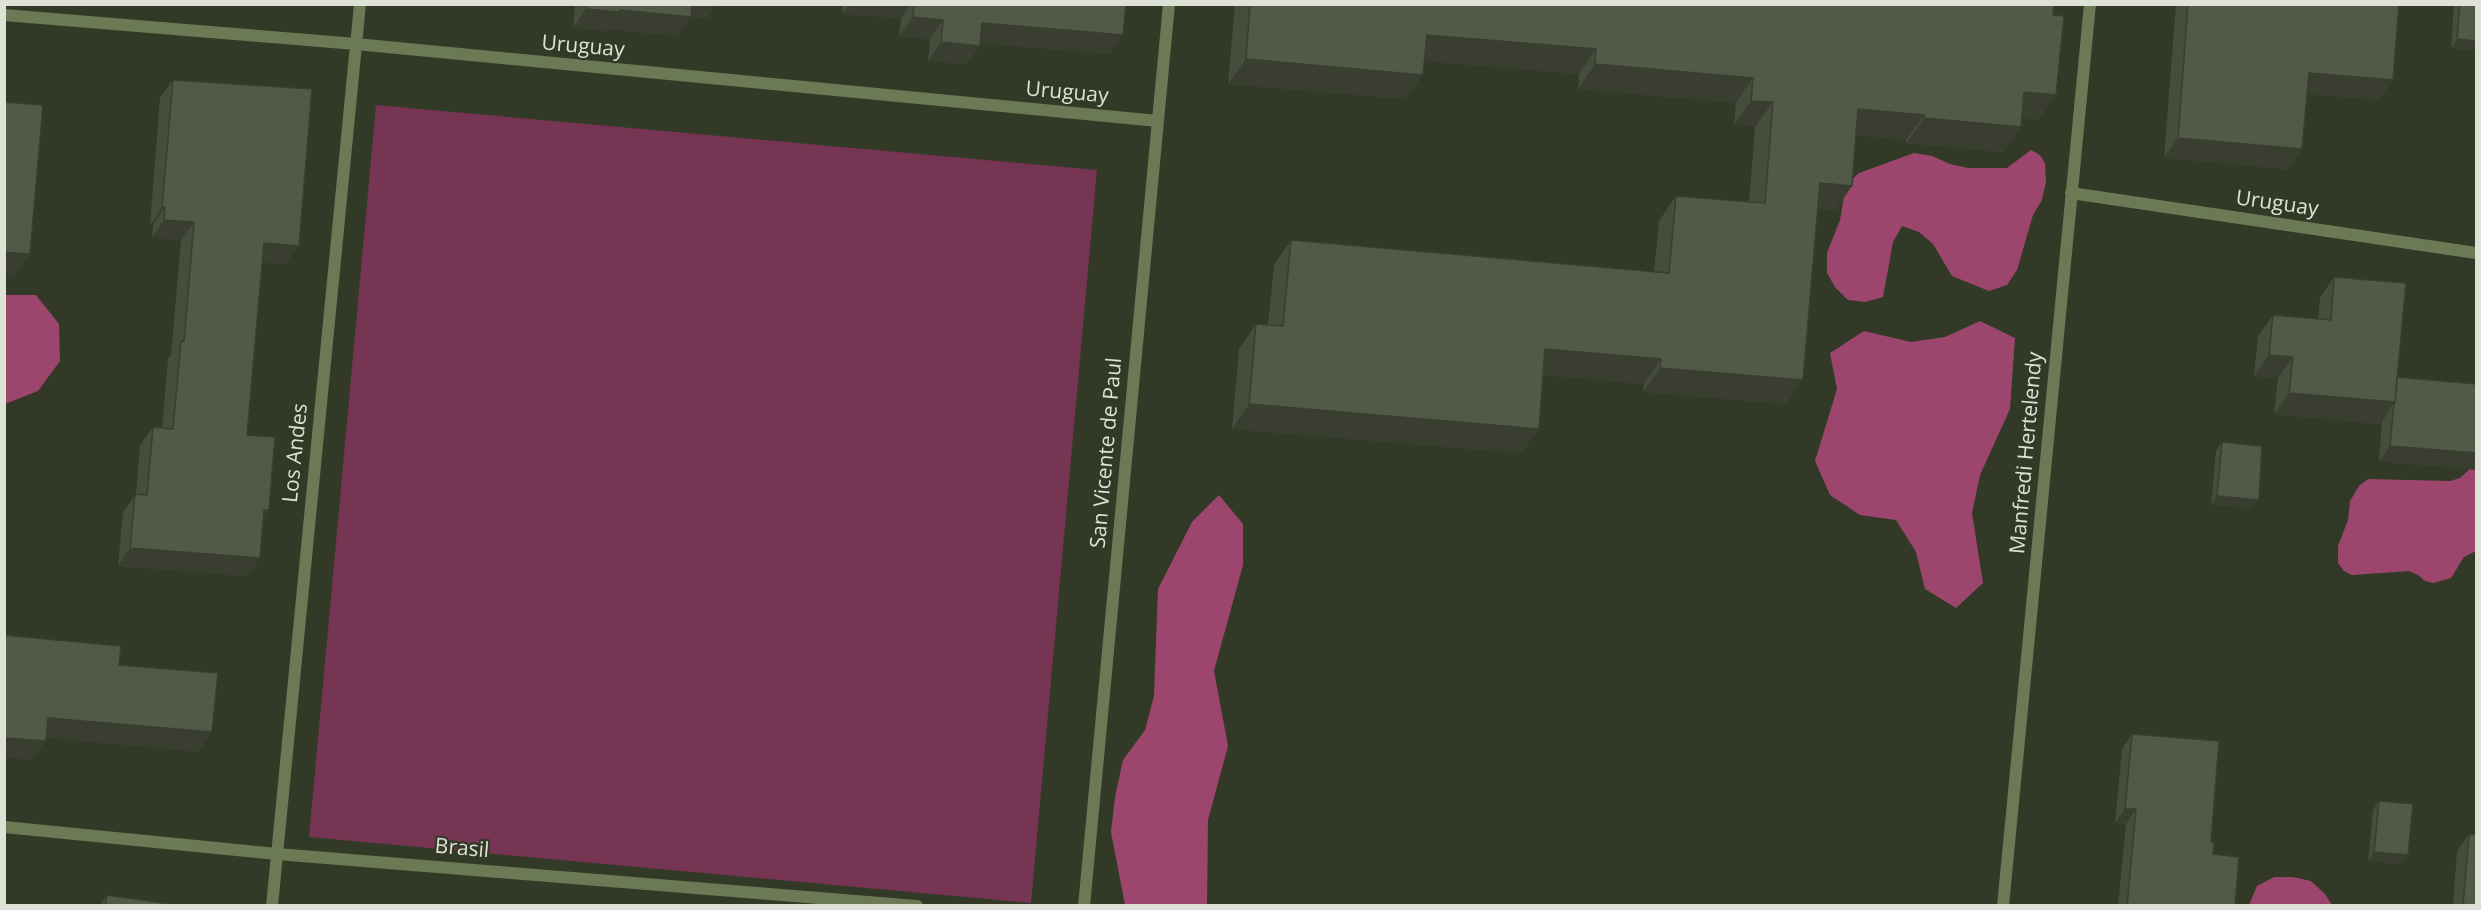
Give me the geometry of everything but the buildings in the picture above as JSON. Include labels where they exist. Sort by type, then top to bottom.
[{"type":"street","name":"Los Andes","points":[[272,906],[360,4]]},
{"type":"street","name":"San Vicente de Paul","points":[[1084,906],[1169,4]]},
{"type":"street","name":"Manfredi Hertelendy","points":[[2003,906],[2090,4]]},
{"type":"street","name":"Uruguay","points":[[4,15],[356,44],[1158,122]]},
{"type":"street","name":"Uruguay","points":[[2071,193],[2476,253]]},
{"type":"street","name":"Brasil","points":[[4,827],[277,854],[917,906]]},
{"type":"shaded area","points":[[376,105],[1097,170],[1031,903],[309,837]]},
{"type":"shaded area","points":[[2031,150],[2040,155],[2045,163],[2046,181],[2042,200],[2033,215],[2017,270],[2007,285],[1989,291],[1952,276],[1933,244],[1919,232],[1902,226],[1893,242],[1883,297],[1865,302],[1848,300],[1835,287],[1827,273],[1827,253],[1840,220],[1846,185],[1859,173],[1914,153],[1932,156],[1950,164],[1968,168],[2007,168]]},
{"type":"shaded area","points":[[5,295],[36,295],[59,324],[60,361],[38,391],[5,404]]},
{"type":"shaded area","points":[[1980,321],[2015,338],[2010,409],[1980,475],[1972,513],[1983,583],[1956,608],[1925,589],[1916,552],[1896,520],[1860,515],[1830,495],[1815,461],[1837,389],[1830,353],[1864,331],[1911,342],[1945,337]]},
{"type":"shaded area","points":[[2476,463],[2476,551],[2464,557],[2451,578],[2433,583],[2409,571],[2352,575],[2344,571],[2338,563],[2338,546],[2348,520],[2350,501],[2359,486],[2368,479],[2450,481],[2460,478]]},
{"type":"shaded area","points":[[1219,495],[1243,524],[1243,565],[1214,671],[1228,746],[1208,820],[1207,905],[1125,905],[1111,832],[1115,797],[1123,760],[1145,730],[1154,696],[1158,589],[1192,522]]},
{"type":"shaded area","points":[[2274,877],[2293,877],[2311,881],[2325,894],[2332,905],[2249,905],[2257,886]]}]
